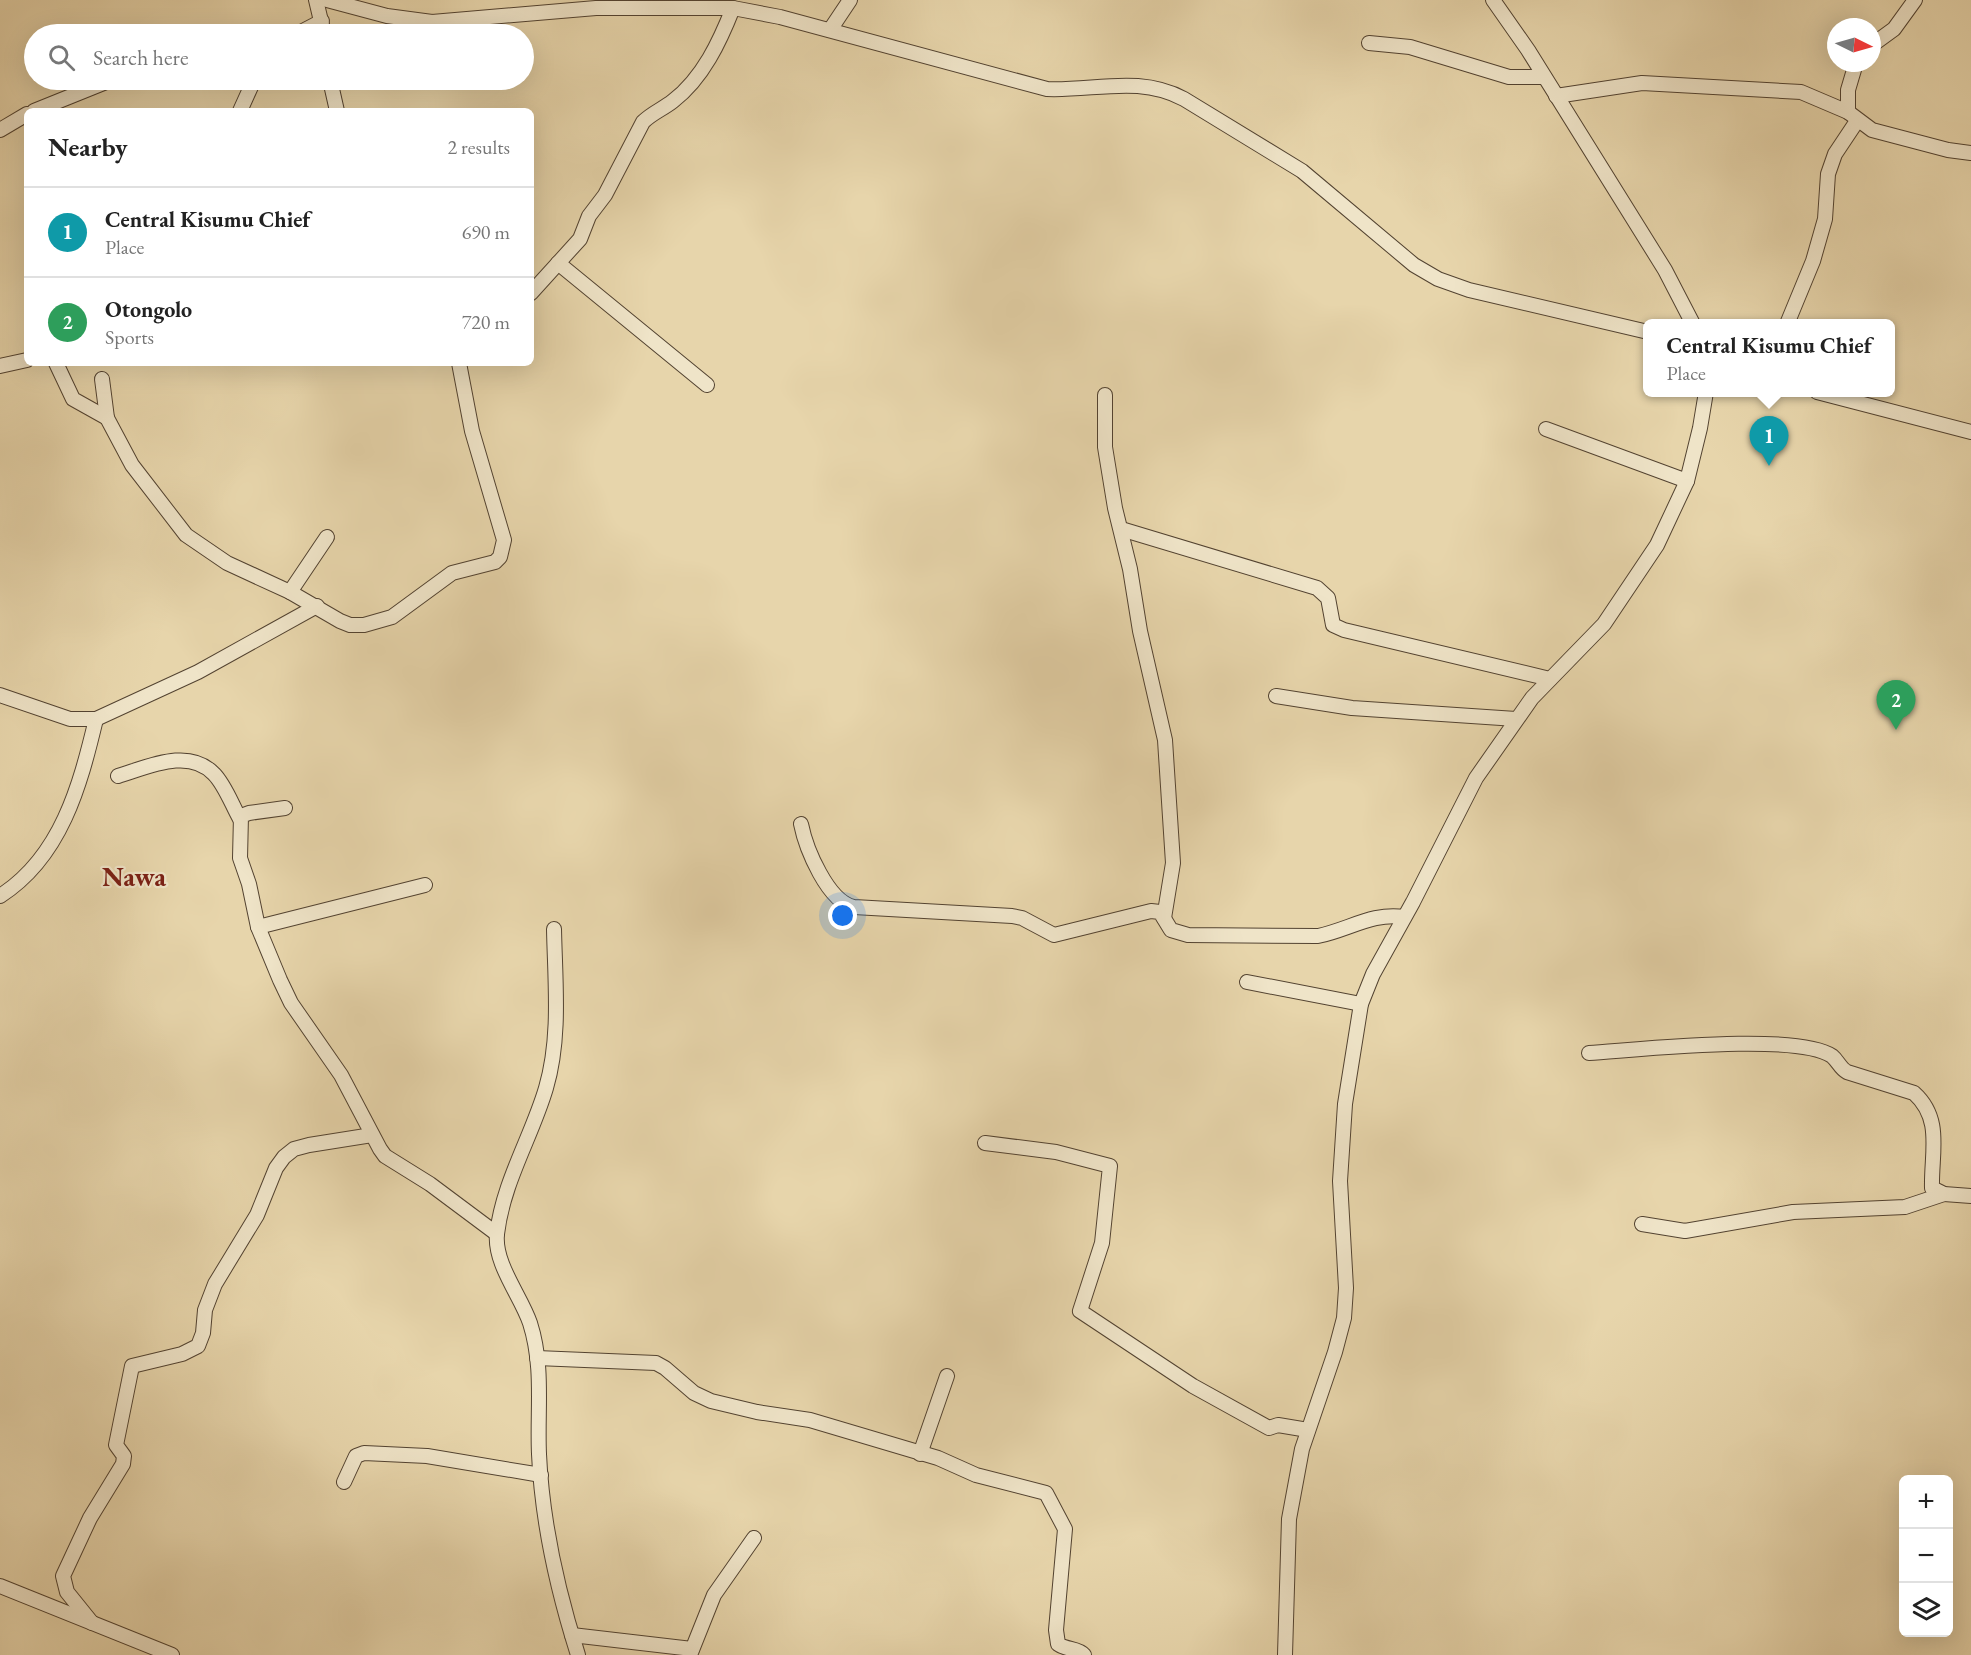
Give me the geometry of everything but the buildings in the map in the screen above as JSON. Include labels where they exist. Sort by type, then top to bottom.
[{"type":"street","points":[[316,0],[322,24]]},
{"type":"street","points":[[327,0],[387,16],[432,22],[650,4],[733,8],[830,30],[1047,89],[1070,90],[1128,84],[1169,91],[1302,171],[1414,266],[1438,279],[1469,290],[1643,331]]},
{"type":"street","points":[[830,30],[850,0]]},
{"type":"street","points":[[1493,0],[1665,270],[1690,319]]},
{"type":"street","points":[[1881,38],[1894,29],[1916,0]]},
{"type":"street","points":[[534,290],[580,240],[589,216],[604,195],[643,122],[650,114],[673,101],[707,63],[733,8]]},
{"type":"street","points":[[1369,44],[1410,47],[1509,77],[1544,77]]},
{"type":"street","points":[[1789,319],[1813,261],[1825,219],[1828,174],[1852,116],[1848,90],[1853,72]]},
{"type":"street","points":[[1556,96],[1642,83],[1801,92],[1852,116],[1872,130],[1921,144],[1971,153]]},
{"type":"street","points":[[41,108],[86,90]]},
{"type":"street","points":[[241,108],[249,90]]},
{"type":"street","points":[[332,90],[336,108]]},
{"type":"street","points":[[0,130],[24,116]]},
{"type":"street","points":[[558,263],[707,385]]},
{"type":"street","points":[[0,366],[24,361]]},
{"type":"street","points":[[57,366],[73,399],[107,418]]},
{"type":"street","points":[[102,379],[107,418],[132,465],[186,535],[227,563],[290,592],[350,625],[379,622],[393,617],[452,573],[495,562],[500,557],[504,540],[472,430],[460,366]]},
{"type":"street","points":[[1105,395],[1105,447],[1165,740],[1173,863],[1164,918]]},
{"type":"street","points":[[1285,1655],[1289,1519],[1302,1449],[1335,1352],[1344,1317],[1347,1288],[1340,1181],[1345,1104],[1361,1004],[1373,974],[1428,874],[1459,806],[1516,719],[1550,679],[1590,639],[1630,588],[1657,545],[1687,481],[1705,397]]},
{"type":"street","points":[[1833,397],[1971,432]]},
{"type":"street","points":[[1546,429],[1687,481]]},
{"type":"street","points":[[1120,529],[1317,588],[1328,598],[1333,625],[1344,630],[1550,679]]},
{"type":"street","points":[[290,592],[327,537]]},
{"type":"street","points":[[0,695],[70,719],[96,719],[198,672],[317,606]]},
{"type":"street","points":[[1276,696],[1352,708],[1516,719]]},
{"type":"street","points":[[0,896],[31,870],[54,841],[69,813],[96,719]]},
{"type":"street","points":[[118,776],[170,760],[194,761],[215,774],[240,819],[240,858],[249,884],[258,927],[291,1003],[341,1075],[385,1156],[430,1184],[497,1234]]},
{"type":"street","points":[[240,819],[249,813],[285,808]]},
{"type":"street","points":[[801,824],[807,845],[832,894],[845,905],[1012,916],[1022,918],[1054,935],[1151,911],[1160,912],[1172,930],[1188,935],[1318,936],[1334,933],[1380,915],[1404,916]]},
{"type":"street","points":[[258,927],[425,885]]},
{"type":"street","points":[[554,929],[555,1040],[551,1071],[519,1156],[497,1234],[502,1258],[530,1323],[537,1358],[541,1388],[541,1475],[558,1574],[578,1655]]},
{"type":"street","points":[[1247,982],[1361,1004]]},
{"type":"street","points":[[1589,1053],[1702,1045],[1782,1044],[1826,1054],[1832,1057],[1839,1068],[1847,1072],[1914,1094],[1922,1100],[1928,1108],[1934,1127],[1932,1188],[1944,1194],[1971,1197]]},
{"type":"street","points":[[92,1623],[67,1592],[63,1576],[90,1518],[123,1464],[124,1456],[116,1445],[132,1366],[182,1354],[198,1346],[203,1333],[205,1310],[215,1284],[257,1215],[272,1176],[284,1157],[294,1149],[309,1145],[372,1135]]},
{"type":"street","points":[[985,1143],[1056,1152],[1110,1166],[1102,1243],[1080,1311],[1193,1386],[1269,1428],[1278,1425],[1308,1430]]},
{"type":"street","points":[[1642,1224],[1685,1231],[1793,1212],[1905,1207],[1944,1194]]},
{"type":"street","points":[[537,1358],[657,1363],[694,1392],[711,1401],[757,1412],[810,1420],[938,1458],[976,1475],[1046,1493],[1065,1529],[1058,1644],[1064,1648],[1080,1651],[1084,1655]]},
{"type":"street","points":[[920,1454],[947,1376]]},
{"type":"street","points":[[344,1482],[353,1460],[364,1453],[427,1456],[541,1475]]},
{"type":"street","points":[[572,1635],[691,1652],[714,1595],[754,1538]]},
{"type":"street","points":[[0,1586],[172,1655]]},
{"type":"place","name":"Central Kisumu Chief","points":[[1769,466]]},
{"type":"place","name":"Otongolo","points":[[1896,730]]},
{"type":"district","name":"Nawa","points":[[134,876]]}]
